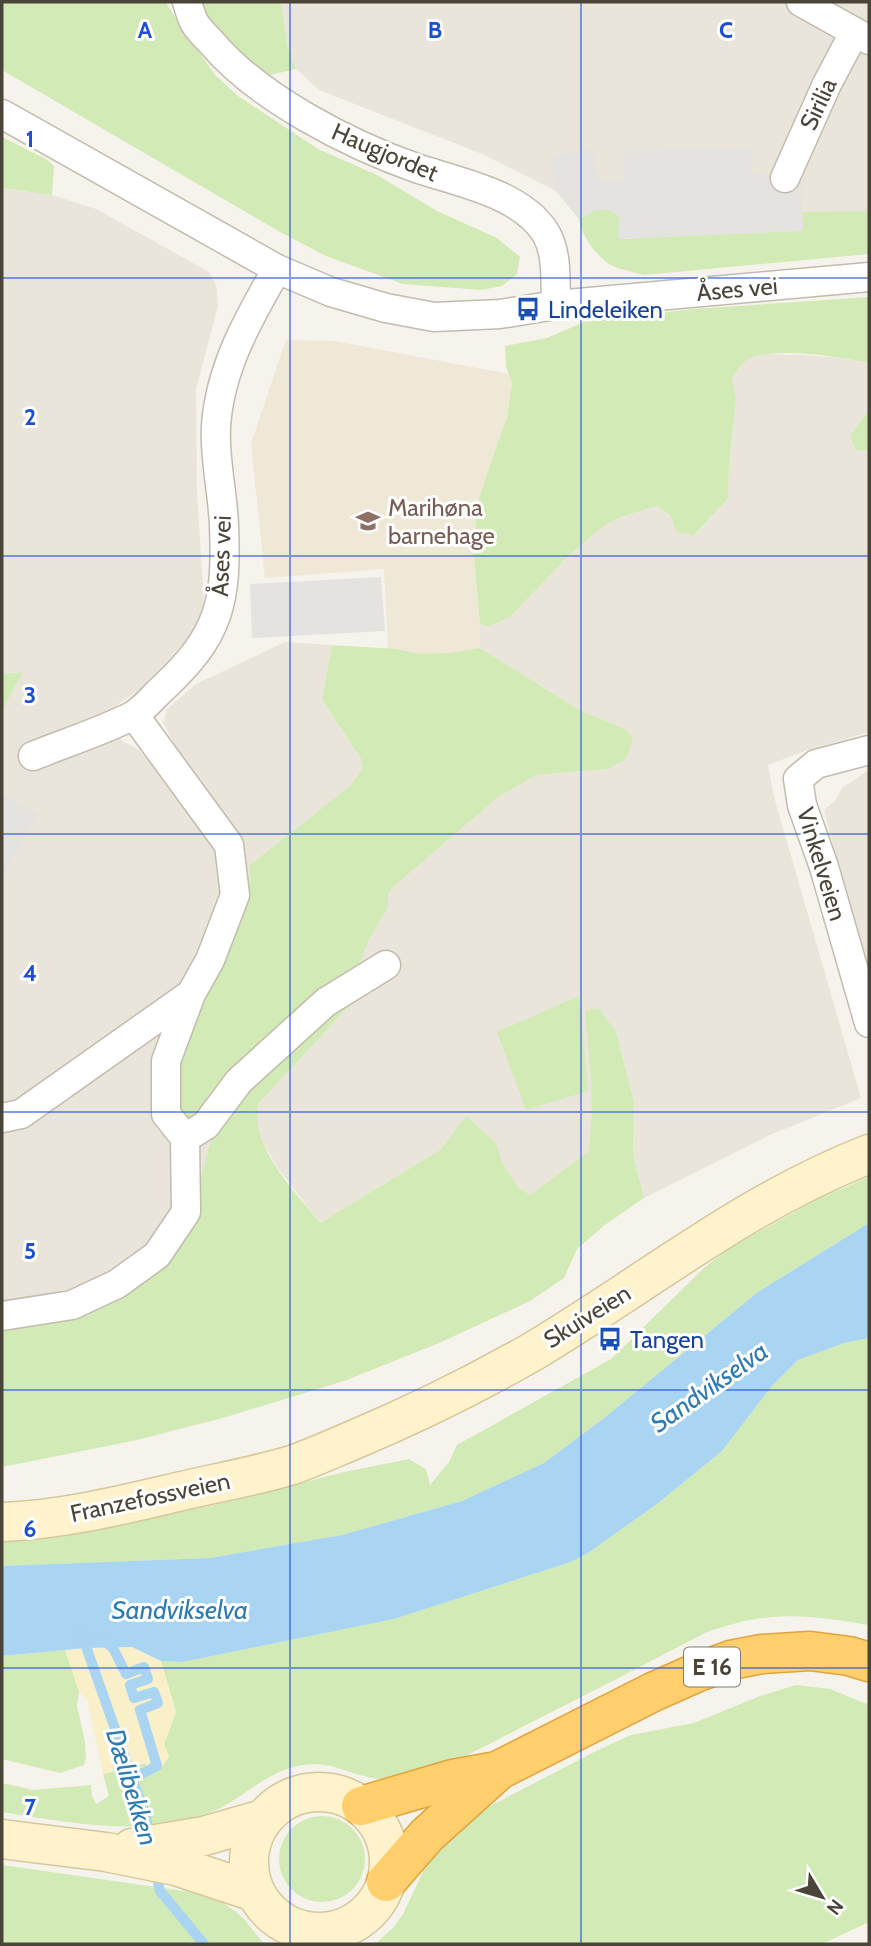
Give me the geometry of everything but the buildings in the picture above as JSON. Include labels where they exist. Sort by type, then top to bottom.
[{"type":"highway","name":"E 16","points":[[386,1882],[427,1835],[499,1770],[698,1672],[731,1660],[784,1651],[810,1651],[862,1663]]},
{"type":"highway","name":"E 16","points":[[361,1806],[453,1779],[499,1770]]},
{"type":"main road","name":"Skuiveien","points":[[296,1464],[385,1427],[530,1352],[742,1216],[793,1187],[869,1154]]},
{"type":"main road","name":"Franzefossveien","points":[[2,1522],[96,1511],[256,1476],[296,1464]]},
{"type":"main road","points":[[2,1839],[106,1852],[200,1855],[263,1819],[287,1799],[317,1791],[348,1797],[361,1806],[378,1825],[388,1848],[389,1865],[379,1899],[349,1934],[297,1929],[284,1933],[265,1908],[255,1892],[248,1862],[255,1832],[263,1819]]},
{"type":"main road","points":[[200,1855],[255,1892]]},
{"type":"street","name":"Haugjordet","points":[[187,2],[194,23],[219,52],[251,82],[312,121],[407,164],[504,198],[528,214],[546,233],[555,264],[556,305]]},
{"type":"street","name":"Sirilia","points":[[785,177],[827,84],[862,36],[801,2]]},
{"type":"street","name":"Åses vei","points":[[2,114],[277,269],[331,292],[386,308],[434,317],[500,314],[556,305],[869,277]]},
{"type":"street","name":"Åses vei","points":[[33,756],[134,715],[174,677],[209,635],[218,614],[223,583],[224,527],[216,427],[224,381],[239,336],[277,269]]},
{"type":"street","points":[[2,1316],[72,1305],[117,1284],[157,1255],[186,1212],[185,1138],[166,1114],[166,1061],[191,994],[210,960],[235,895],[229,845],[134,715]]},
{"type":"street","name":"Vinkelveien","points":[[869,750],[816,764],[798,779],[802,805],[824,867],[869,1023]]},
{"type":"street","points":[[185,1138],[206,1125],[239,1081],[326,1002],[386,965]]},
{"type":"street","points":[[2,1118],[21,1114],[191,994]]},
{"type":"shaded area","points":[[281,2],[869,2],[869,211],[803,213],[596,210],[579,219],[556,191],[482,154],[319,90],[296,69],[287,45]]},
{"type":"shaded area","points":[[593,148],[596,170],[602,180],[622,180],[625,152],[751,148],[753,174],[801,176],[803,231],[618,239],[619,216],[610,210],[596,210],[579,219],[556,191],[551,157]]},
{"type":"shaded area","points":[[2,188],[52,195],[96,209],[209,272],[216,285],[218,306],[196,389],[197,491],[204,605],[194,631],[147,684],[107,712],[122,741],[139,750],[154,768],[175,751],[163,723],[167,709],[196,684],[285,642],[332,645],[322,700],[361,759],[363,768],[350,786],[250,865],[249,885],[235,928],[204,1106],[358,968],[369,939],[388,908],[388,894],[392,888],[497,798],[536,775],[608,769],[626,729],[581,711],[480,648],[480,624],[489,626],[509,618],[570,554],[605,525],[621,517],[657,506],[695,535],[728,499],[736,399],[732,377],[747,358],[766,354],[801,355],[869,363],[869,410],[850,435],[855,450],[869,450],[869,732],[768,765],[774,797],[861,1098],[770,1135],[644,1198],[633,1155],[634,1102],[616,1032],[599,1008],[586,1011],[593,1097],[588,1152],[530,1195],[518,1187],[503,1164],[496,1143],[466,1117],[440,1150],[320,1223],[277,1167],[263,1142],[256,1119],[258,1104],[349,1006],[262,1070],[202,1180],[192,1212],[155,1263],[2,1325],[2,711],[23,672],[2,674]]},
{"type":"shaded area","name":"Marihøna barnehage","points":[[286,340],[335,341],[509,374],[512,381],[507,417],[479,497],[473,545],[480,648],[420,654],[388,649],[384,569],[265,578],[251,444]]},
{"type":"shaded area","points":[[381,577],[385,631],[252,638],[250,584]]},
{"type":"shaded area","points":[[869,770],[869,969],[853,924],[824,810],[836,800],[842,788]]},
{"type":"shaded area","points":[[2,794],[38,814],[2,878]]},
{"type":"green space","points":[[2,2],[165,2],[215,75],[238,96],[318,149],[377,175],[437,211],[497,238],[520,257],[517,274],[502,286],[481,290],[403,284],[326,256],[280,232],[2,70]]},
{"type":"green space","points":[[200,2],[281,2],[287,45],[296,69],[266,76],[240,56],[210,24]]},
{"type":"green space","points":[[2,137],[46,159],[54,166],[52,195],[2,188]]},
{"type":"green space","points":[[596,210],[610,210],[620,216],[619,239],[803,230],[802,212],[869,211],[869,254],[644,275],[611,265],[590,245],[579,219]]},
{"type":"green space","points":[[869,297],[869,363],[826,356],[776,353],[750,358],[732,377],[736,399],[728,499],[694,535],[676,532],[671,516],[657,506],[621,517],[605,525],[570,554],[509,618],[489,626],[480,624],[473,545],[479,497],[507,417],[512,382],[506,367],[505,346],[547,338],[584,322],[693,309]]},
{"type":"green space","points":[[869,410],[869,450],[855,450],[850,435]]},
{"type":"green space","points":[[332,645],[395,649],[420,654],[480,648],[581,711],[626,729],[633,739],[626,759],[608,769],[536,775],[497,798],[392,888],[388,894],[388,908],[369,939],[358,968],[191,1119],[179,1114],[177,1066],[187,1036],[235,928],[249,885],[250,865],[350,786],[363,768],[361,759],[322,700]]},
{"type":"green space","points":[[23,672],[2,711],[2,674]]},
{"type":"green space","points":[[579,996],[588,1091],[526,1110],[497,1032]]},
{"type":"green space","points":[[350,1005],[258,1104],[261,1137],[268,1153],[287,1183],[320,1223],[440,1150],[466,1116],[496,1143],[503,1164],[518,1187],[530,1195],[588,1152],[592,1099],[585,1011],[599,1008],[616,1032],[634,1102],[633,1155],[644,1198],[606,1224],[577,1249],[564,1278],[530,1301],[439,1343],[344,1381],[226,1417],[137,1440],[2,1467],[2,1325],[54,1319],[192,1212],[210,1144],[241,1096],[340,1006]]},
{"type":"green space","points":[[869,1177],[869,1223],[758,1292],[604,1418],[544,1463],[462,1501],[342,1535],[210,1558],[2,1566],[2,1534],[100,1529],[409,1459],[426,1469],[430,1485],[449,1462],[457,1445],[611,1359],[705,1267],[730,1248],[818,1199]]},
{"type":"green space","points":[[869,1338],[869,1625],[826,1618],[787,1616],[748,1620],[705,1633],[459,1759],[408,1777],[378,1779],[324,1765],[303,1765],[271,1776],[216,1810],[164,1824],[82,1824],[2,1812],[2,1783],[33,1790],[91,1785],[96,1804],[109,1796],[103,1774],[169,1757],[164,1744],[176,1712],[161,1661],[183,1662],[394,1619],[571,1562],[657,1504],[722,1451],[771,1387],[798,1360],[844,1343]]},
{"type":"green space","points":[[65,1650],[79,1691],[77,1706],[85,1742],[84,1765],[60,1773],[2,1759],[2,1656]]},
{"type":"green space","points":[[796,1685],[830,1689],[869,1705],[869,1922],[822,1944],[375,1944],[393,1928],[403,1914],[424,1870],[437,1852],[475,1814],[631,1735],[694,1723],[760,1696]]},
{"type":"green space","points":[[322,1816],[339,1819],[358,1835],[365,1859],[362,1876],[346,1895],[322,1902],[305,1899],[286,1883],[279,1859],[282,1842],[298,1823]]},
{"type":"green space","points":[[2,1865],[191,1892],[222,1902],[245,1920],[264,1944],[2,1944]]},
{"type":"sand","points":[[132,1647],[161,1661],[176,1712],[164,1744],[169,1757],[162,1767],[149,1775],[145,1762],[103,1774],[88,1702],[79,1691],[65,1650]]},
{"type":"water","name":"Sandvikselva","points":[[869,1223],[869,1338],[844,1343],[798,1360],[771,1387],[722,1451],[657,1504],[571,1562],[394,1619],[183,1662],[161,1661],[132,1647],[86,1648],[2,1656],[2,1566],[210,1558],[342,1535],[462,1501],[544,1463],[604,1418],[758,1292]]},
{"type":"waterway","name":"Dælibekken","points":[[82,1635],[146,1817],[150,1839]]},
{"type":"waterway","points":[[104,1641],[113,1648],[126,1674],[144,1667],[148,1679],[130,1685],[134,1698],[154,1692],[158,1703],[140,1710],[157,1766],[132,1779]]},
{"type":"waterway","name":"Dælibekken","points":[[155,1869],[160,1891],[204,1944]]},
{"type":"place","name":"Lindeleiken","points":[[528,309]]},
{"type":"place","name":"Marihøna barnehage","points":[[368,521]]},
{"type":"place","name":"Tangen","points":[[610,1339]]}]
